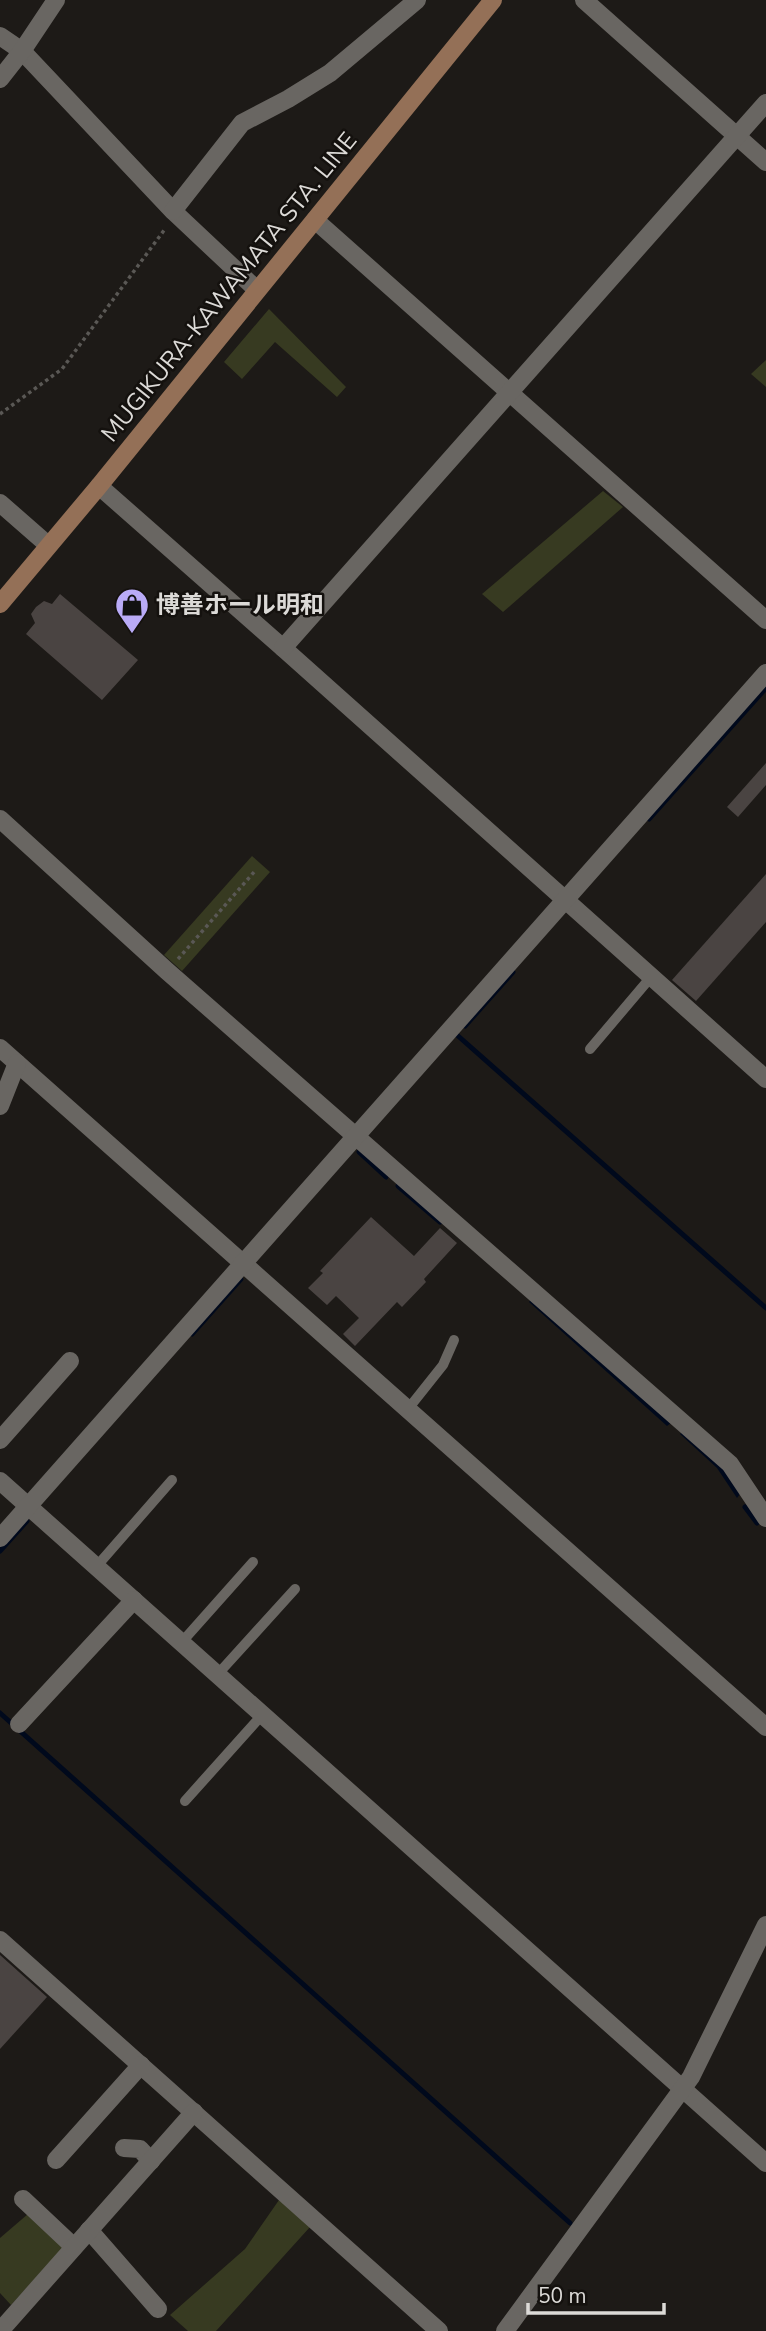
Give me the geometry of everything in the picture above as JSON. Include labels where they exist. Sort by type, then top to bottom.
[{"type":"main road","name":"MUGIKURA-KAWAMATA STA. LINE","points":[[0,604],[493,0]]},
{"type":"street","points":[[0,79],[56,0]]},
{"type":"street","points":[[173,211],[243,123],[330,73],[417,0]]},
{"type":"street","points":[[584,0],[766,162]]},
{"type":"street","points":[[0,36],[22,51],[173,211],[257,290]]},
{"type":"street","points":[[283,648],[766,103]]},
{"type":"street","points":[[314,220],[766,620]]},
{"type":"street","points":[[99,486],[766,1079]]},
{"type":"street","points":[[0,503],[48,545]]},
{"type":"street","points":[[0,1538],[354,1135],[766,673]]},
{"type":"street","points":[[0,819],[167,971],[730,1464],[766,1518]]},
{"type":"street","points":[[0,1048],[766,1727]]},
{"type":"street","points":[[0,1106],[17,1063]]},
{"type":"street","points":[[0,1440],[70,1362]]},
{"type":"street","points":[[0,1481],[766,2163]]},
{"type":"street","points":[[19,1724],[134,1600]]},
{"type":"street","points":[[505,2331],[691,2077],[766,1925]]},
{"type":"street","points":[[0,1940],[439,2331]]},
{"type":"street","points":[[56,2160],[141,2065]]},
{"type":"street","points":[[0,2331],[194,2112]]},
{"type":"street","points":[[124,2148],[140,2149],[151,2161]]},
{"type":"street","points":[[23,2199],[75,2247]]},
{"type":"street","points":[[89,2231],[158,2309]]},
{"type":"lane","points":[[590,1049],[651,977]]},
{"type":"lane","points":[[408,1409],[443,1365],[454,1340]]},
{"type":"lane","points":[[96,1566],[172,1480]]},
{"type":"lane","points":[[181,1643],[253,1562]]},
{"type":"lane","points":[[217,1675],[295,1589]]},
{"type":"lane","points":[[185,1801],[262,1715]]},
{"type":"path","points":[[0,414],[62,369],[167,227],[173,211]]},
{"type":"path","points":[[167,971],[255,871]]},
{"type":"green space","points":[[269,309],[346,387],[337,397],[275,342],[242,379],[224,362]]},
{"type":"green space","points":[[766,360],[766,387],[751,374]]},
{"type":"green space","points":[[603,491],[623,507],[503,612],[482,594]]},
{"type":"green space","points":[[252,856],[270,872],[182,971],[164,955]]},
{"type":"green space","points":[[279,2200],[310,2227],[216,2331],[188,2331],[170,2315],[245,2249]]},
{"type":"green space","points":[[28,2214],[64,2247],[11,2305],[0,2293],[0,2238]]},
{"type":"water","points":[[533,1297],[671,1423],[667,1426],[529,1302]]},
{"type":"water","points":[[683,1431],[722,1467],[740,1494],[737,1498],[717,1468],[680,1434]]},
{"type":"building","points":[[60,594],[138,660],[102,700],[26,634],[35,623],[31,614],[36,607],[44,601],[52,604]]},
{"type":"building","points":[[766,763],[766,785],[738,817],[727,807]]},
{"type":"building","points":[[766,874],[766,922],[696,1001],[672,980]]},
{"type":"building","points":[[371,1217],[414,1256],[440,1228],[457,1243],[402,1307],[397,1302],[355,1346],[343,1334],[359,1318],[336,1296],[327,1305],[308,1288],[323,1273],[320,1271]]},
{"type":"building","points":[[0,1955],[47,1997],[0,2049]]},
{"type":"waterway","points":[[649,819],[766,688]]},
{"type":"waterway","points":[[465,1026],[513,972]]},
{"type":"waterway","points":[[457,1035],[766,1308]]},
{"type":"waterway","points":[[359,1152],[386,1177]]},
{"type":"waterway","points":[[398,1186],[440,1222]]},
{"type":"waterway","points":[[192,1334],[241,1279]]},
{"type":"waterway","points":[[745,1507],[757,1523]]},
{"type":"waterway","points":[[0,1551],[27,1521]]},
{"type":"waterway","points":[[0,1713],[570,2223]]},
{"type":"place","name":"博善ホール明和","points":[[132,635]]}]
